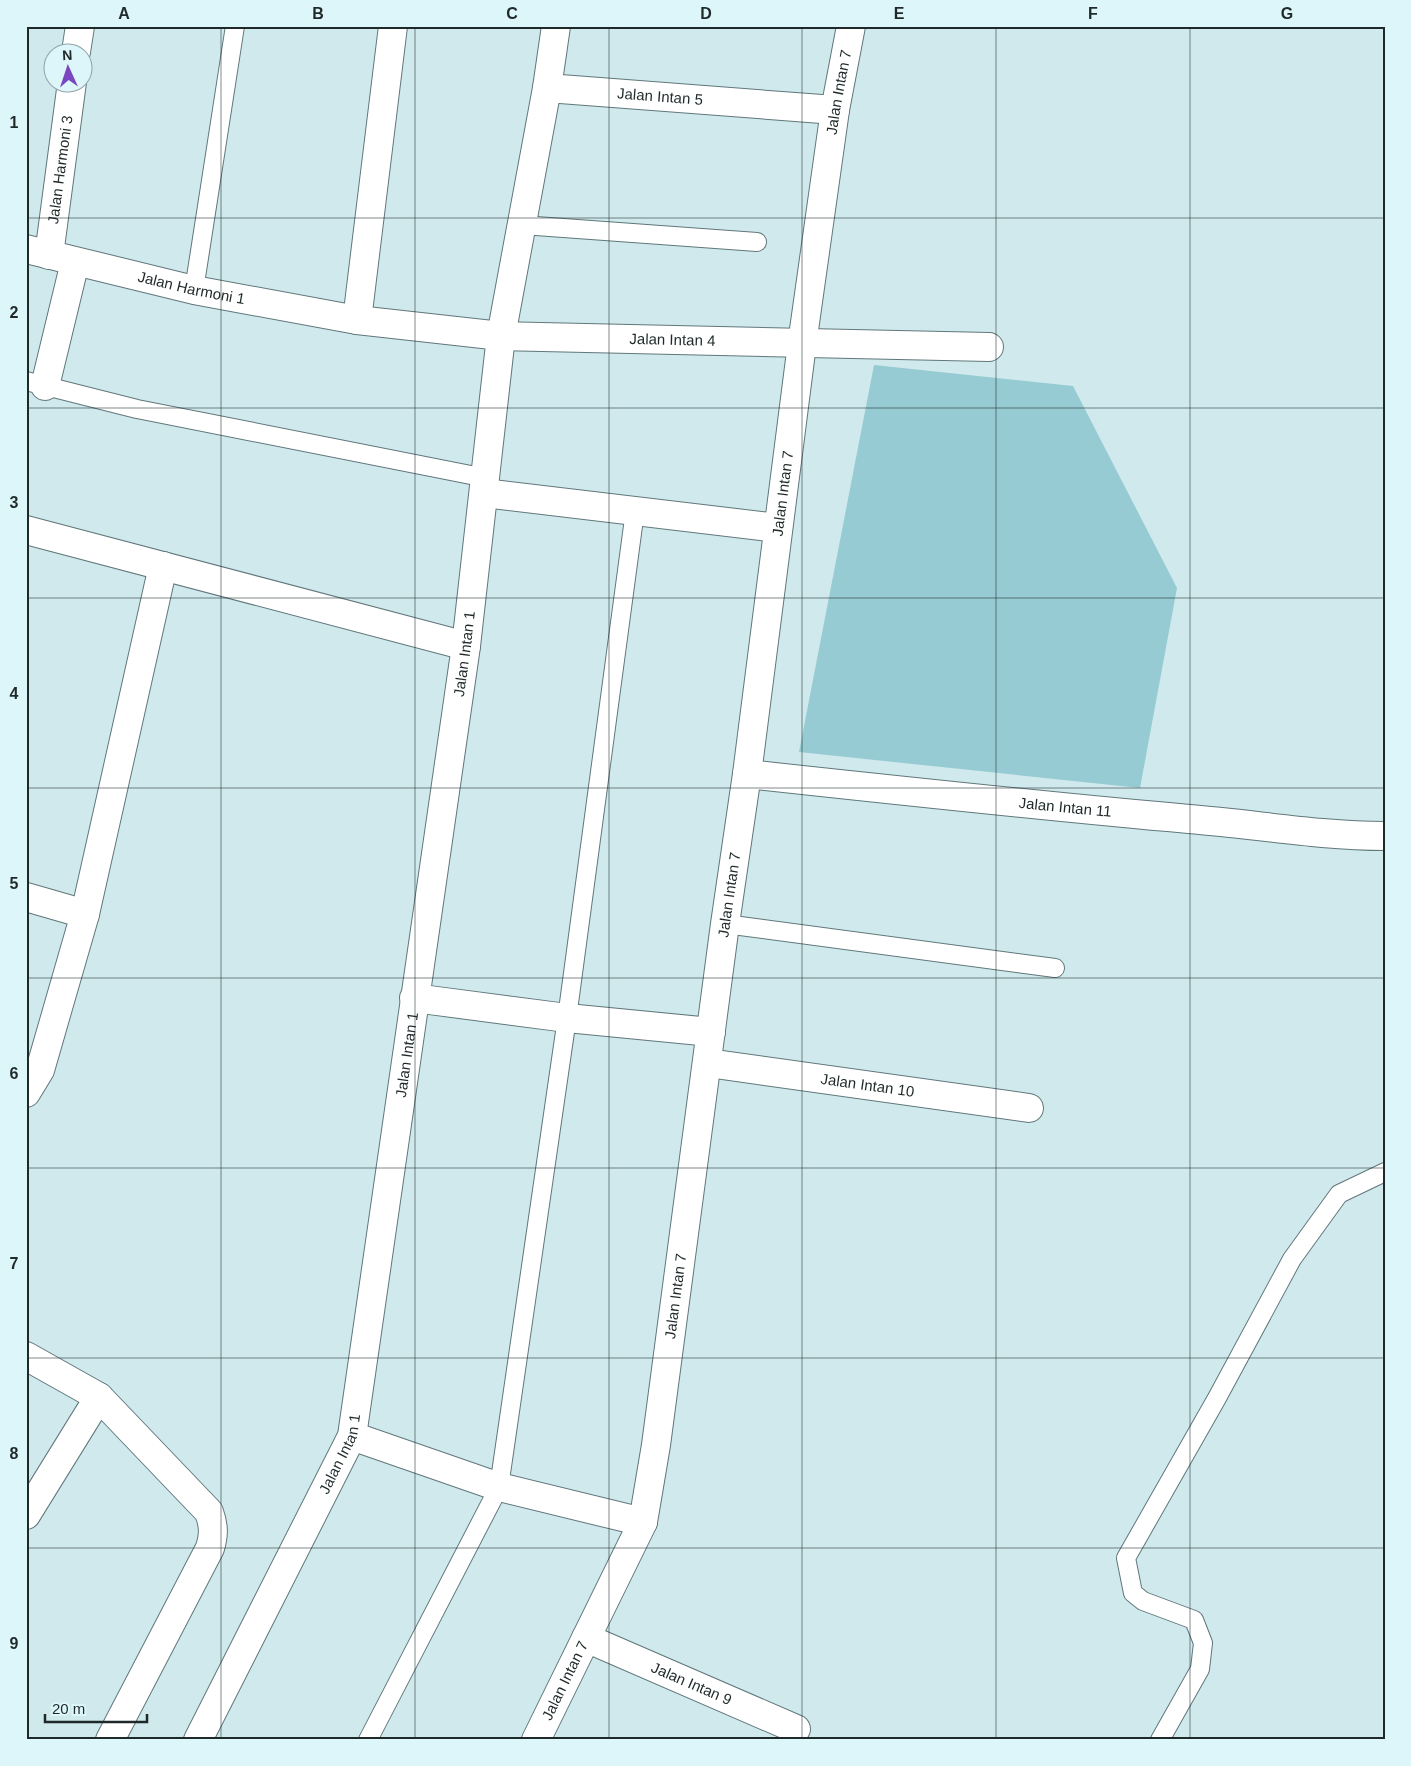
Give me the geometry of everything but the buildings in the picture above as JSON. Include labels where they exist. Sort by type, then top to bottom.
[{"type":"street","points":[[78,42],[80,26]]},
{"type":"street","points":[[357,320],[393,26]]},
{"type":"street","points":[[547,88],[556,26]]},
{"type":"street","name":"Jalan Intan 7","points":[[536,1740],[643,1522],[656,1445],[708,1063],[802,344],[835,110],[851,26]]},
{"type":"street","name":"Jalan Intan 5","points":[[547,88],[835,110]]},
{"type":"street","name":"Jalan Intan 1","points":[[198,1740],[352,1436],[466,646],[501,336],[547,88]]},
{"type":"street","name":"Jalan Harmoni 3","points":[[37,252],[70,92]]},
{"type":"street","name":"Jalan Harmoni 1","points":[[37,252],[194,290],[357,320]]},
{"type":"street","points":[[35,383],[75,262]]},
{"type":"street","name":"Jalan Intan 4","points":[[357,320],[501,336],[989,347]]},
{"type":"street","points":[[485,485],[635,511],[778,528]]},
{"type":"street","points":[[26,530],[466,646]]},
{"type":"street","points":[[31,1077],[85,914],[163,566]]},
{"type":"street","name":"Jalan Intan 11","points":[[747,774],[1301,832],[1385,836]]},
{"type":"street","points":[[26,897],[85,914]]},
{"type":"street","points":[[414,998],[566,1018],[711,1032]]},
{"type":"street","name":"Jalan Intan 10","points":[[708,1063],[1029,1108]]},
{"type":"street","points":[[26,1356],[99,1397],[209,1512],[213,1524],[214,1536],[210,1548],[110,1740]]},
{"type":"street","points":[[26,1515],[99,1397]]},
{"type":"street","points":[[352,1436],[499,1487],[643,1522]]},
{"type":"street","name":"Jalan Intan 9","points":[[586,1638],[796,1729]]},
{"type":"lane","points":[[194,290],[235,26]]},
{"type":"lane","points":[[522,225],[757,242]]},
{"type":"lane","points":[[35,383],[146,411],[485,485]]},
{"type":"lane","points":[[368,1740],[499,1487],[566,1018],[635,511]]},
{"type":"lane","points":[[725,924],[1054,968]]},
{"type":"lane","points":[[1160,1740],[1200,1670],[1203,1643],[1194,1620],[1143,1600],[1133,1593],[1128,1578],[1126,1558],[1217,1398],[1292,1259],[1340,1194],[1385,1172]]},
{"type":"shaded area","points":[[874,365],[1073,386],[1177,588],[1140,788],[799,752]]}]
